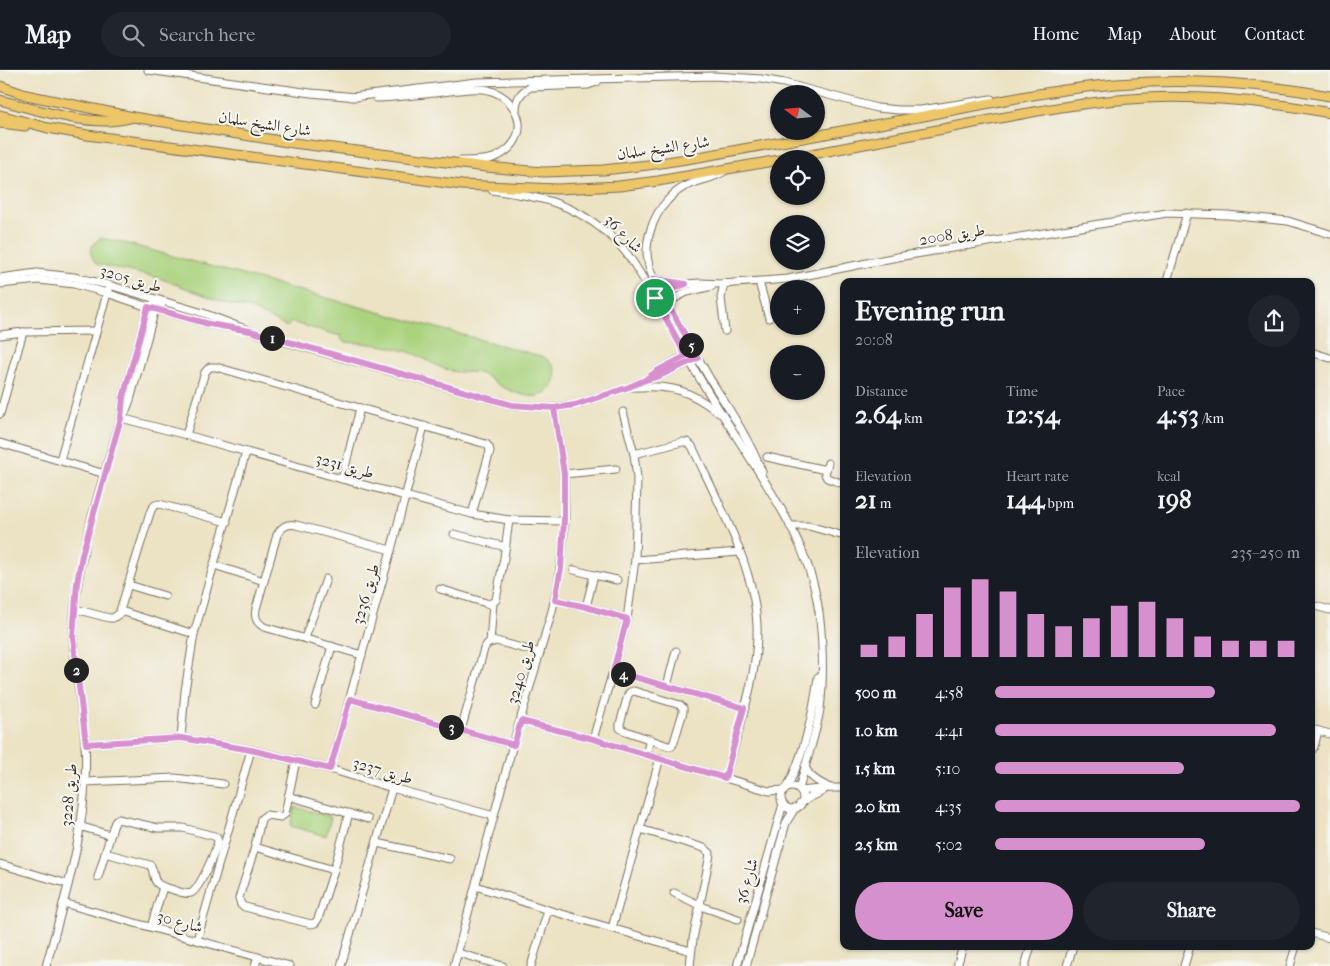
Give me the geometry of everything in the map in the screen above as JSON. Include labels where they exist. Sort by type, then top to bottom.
[{"type":"main road","points":[[0,80],[26,95]]},
{"type":"main road","name":"شارع الشيخ سلمان","points":[[0,86],[26,95],[133,117],[293,143],[438,162],[543,172],[603,170],[648,165],[1051,92],[1114,84],[1178,81],[1242,84],[1330,96]]},
{"type":"main road","points":[[825,151],[1051,108],[1147,98],[1242,100],[1289,105],[1330,113]]},
{"type":"main road","points":[[0,100],[44,112],[96,121],[118,121],[133,117]]},
{"type":"main road","name":"شارع الشيخ سلمان","points":[[0,114],[48,128],[87,134],[462,185],[558,189],[620,186],[770,162]]},
{"type":"main road","points":[[0,123],[48,128]]},
{"type":"street","points":[[148,70],[310,93],[352,97],[392,97],[481,89],[500,94],[516,110]]},
{"type":"street","points":[[210,78],[212,70]]},
{"type":"street","points":[[352,97],[477,82],[714,76],[761,80],[807,89],[877,108],[910,110],[921,110],[1016,94],[1051,92]]},
{"type":"street","points":[[438,162],[486,160],[499,156],[510,148],[519,128],[516,103],[525,90],[531,87],[588,85],[602,80]]},
{"type":"street","name":"شارع 36","points":[[726,170],[718,176],[684,187],[665,203],[648,240],[647,256],[659,296],[688,359],[768,486],[804,552],[814,584],[819,612],[821,642],[822,679],[820,710],[799,790]]},
{"type":"street","name":"شارع 36","points":[[462,185],[522,194],[552,201],[579,212],[592,220],[623,247],[659,296]]},
{"type":"street","name":"طريق 2008","points":[[659,296],[686,284],[723,284],[788,279],[897,257],[1167,213],[1227,214],[1288,221],[1330,234]]},
{"type":"street","points":[[1169,278],[1187,213]]},
{"type":"street","name":"طريق 3205","points":[[0,278],[38,273],[74,277],[152,307],[209,324],[250,331]]},
{"type":"street","points":[[654,279],[686,284]]},
{"type":"street","name":"طريق 3205","points":[[0,284],[39,280],[108,289],[147,297],[203,313],[250,331],[512,405],[554,408],[575,405],[629,387],[645,380],[657,371],[688,359]]},
{"type":"street","points":[[759,282],[769,318]]},
{"type":"street","points":[[723,284],[721,298],[725,331]]},
{"type":"street","name":"طريق 2008","points":[[663,304],[687,292],[723,284]]},
{"type":"street","points":[[60,460],[108,289]]},
{"type":"street","points":[[147,297],[151,300],[152,307],[177,306]]},
{"type":"street","name":"شارع 36","points":[[663,304],[744,434],[768,486]]},
{"type":"street","name":"طريق 3228","points":[[46,966],[68,884],[80,826],[85,782],[86,744],[73,637],[77,583],[82,555],[121,418],[123,398],[152,307]]},
{"type":"street","points":[[0,335],[23,332],[96,331]]},
{"type":"street","points":[[0,414],[23,332]]},
{"type":"street","points":[[688,359],[694,351]]},
{"type":"street","points":[[1315,353],[1330,358]]},
{"type":"street","points":[[688,359],[698,358]]},
{"type":"street","points":[[186,435],[205,372],[212,366],[486,444],[490,451],[472,514]]},
{"type":"street","points":[[629,387],[678,390],[709,405],[724,417]]},
{"type":"street","points":[[342,479],[360,408]]},
{"type":"street","name":"طريق 3240","points":[[454,966],[555,600],[561,568],[564,474],[554,408]]},
{"type":"street","points":[[593,739],[627,619],[635,560],[638,478],[624,412]]},
{"type":"street","name":"طريق 3231","points":[[121,418],[472,514],[508,520],[564,521]]},
{"type":"street","name":"طريق 3236","points":[[330,769],[424,426]]},
{"type":"street","points":[[634,454],[682,442],[688,442],[692,446],[746,568],[757,625],[756,651],[751,680],[725,778]]},
{"type":"street","points":[[0,443],[105,474]]},
{"type":"street","points":[[181,738],[184,691],[194,634],[246,452]]},
{"type":"street","points":[[767,457],[827,466],[826,476],[828,480],[840,483]]},
{"type":"street","points":[[564,474],[616,469]]},
{"type":"street","points":[[75,609],[108,618],[116,617],[121,611],[151,510],[155,504],[227,522]]},
{"type":"street","points":[[461,730],[484,649],[490,642],[493,602],[497,596],[506,547],[508,520]]},
{"type":"street","points":[[362,655],[264,627],[258,622],[255,612],[277,536],[281,529],[288,525],[296,525],[391,550]]},
{"type":"street","points":[[790,526],[809,526],[840,535]]},
{"type":"street","points":[[454,534],[506,547]]},
{"type":"street","points":[[635,560],[740,552]]},
{"type":"street","points":[[214,565],[264,581]]},
{"type":"street","points":[[574,570],[617,580]]},
{"type":"street","points":[[586,607],[594,575]]},
{"type":"street","points":[[305,638],[326,579]]},
{"type":"street","points":[[129,586],[165,596]]},
{"type":"street","points":[[440,589],[490,604],[493,602]]},
{"type":"street","points":[[555,600],[627,619]]},
{"type":"street","points":[[1315,606],[1330,610]]},
{"type":"street","points":[[121,611],[194,634]]},
{"type":"street","points":[[490,642],[496,641],[540,653]]},
{"type":"street","name":"شارع 36","points":[[785,789],[799,759],[812,709],[818,680],[821,642]]},
{"type":"street","points":[[315,705],[332,646]]},
{"type":"street","points":[[667,686],[676,651]]},
{"type":"street","points":[[613,671],[744,708]]},
{"type":"street","points":[[634,691],[680,705],[683,708],[672,746],[650,739],[620,728],[630,692],[634,691]]},
{"type":"street","points":[[350,699],[514,745]]},
{"type":"street","points":[[521,721],[593,739],[769,791],[792,787],[799,790],[840,788]]},
{"type":"street","points":[[1315,730],[1330,734]]},
{"type":"street","name":"طريق 3237","points":[[86,744],[181,738],[251,750],[330,769],[494,816]]},
{"type":"street","points":[[646,755],[650,739]]},
{"type":"street","points":[[198,940],[251,750]]},
{"type":"street","points":[[612,928],[660,758]]},
{"type":"street","points":[[296,760],[284,816],[266,815],[261,819],[255,847],[239,898],[240,903],[245,907],[311,924],[315,923],[334,870],[349,813]]},
{"type":"street","points":[[805,765],[812,778],[830,788]]},
{"type":"street","points":[[85,782],[175,778],[223,784]]},
{"type":"street","points":[[341,966],[392,788]]},
{"type":"street","points":[[769,791],[788,808],[797,806],[814,795],[830,788]]},
{"type":"street","points":[[782,802],[781,795],[785,789]]},
{"type":"street","points":[[797,806],[802,797],[799,790]]},
{"type":"street","points":[[288,796],[368,818]]},
{"type":"street","name":"شارع 36","points":[[737,966],[782,802]]},
{"type":"street","name":"شارع 36","points":[[746,966],[786,823],[797,806]]},
{"type":"street","points":[[98,877],[114,822],[120,818],[158,828],[185,829],[214,836],[217,838],[218,843],[207,869],[194,891],[186,893],[163,887],[156,882],[154,870],[150,866],[105,853]]},
{"type":"street","points":[[80,826],[110,835]]},
{"type":"street","points":[[640,829],[704,848],[710,853],[691,951],[690,966]]},
{"type":"street","points":[[377,843],[450,859]]},
{"type":"street","points":[[255,847],[334,870]]},
{"type":"street","points":[[0,864],[68,884]]},
{"type":"street","points":[[476,886],[548,910],[691,951]]},
{"type":"street","points":[[151,927],[163,887]]},
{"type":"street","points":[[674,893],[706,908],[738,919]]},
{"type":"street","name":"شارع 30","points":[[63,903],[290,966]]},
{"type":"street","points":[[531,966],[548,910]]},
{"type":"street","points":[[1315,934],[1330,938]]},
{"type":"street","points":[[957,966],[962,950]]},
{"type":"street","points":[[1025,966],[1030,950]]},
{"type":"street","points":[[1067,966],[1071,950]]},
{"type":"street","points":[[1184,966],[1189,950]]},
{"type":"street","points":[[1290,966],[1295,950]]},
{"type":"street","points":[[458,953],[503,966]]},
{"type":"street","points":[[255,966],[258,957]]},
{"type":"green space","points":[[101,238],[544,357],[555,369],[555,382],[545,394],[526,396],[504,387],[483,375],[451,371],[401,350],[377,345],[344,342],[341,336],[291,322],[287,327],[251,309],[225,303],[159,278],[97,264],[92,257],[91,250],[94,243]]},
{"type":"green space","points":[[295,807],[331,817],[326,836],[290,826]]},
{"type":"route","points":[[655,298],[662,294],[668,292],[674,288],[686,284],[654,279],[662,294],[698,358],[629,387],[575,405],[554,408],[564,474],[561,568],[555,600],[627,619],[613,671],[744,708],[725,778],[593,739],[521,721],[514,745],[350,699],[330,769],[251,750],[181,738],[86,744],[73,637],[77,583],[82,555],[121,418],[123,398],[148,307],[209,324],[250,331],[512,405],[554,408],[575,405],[629,387],[686,356],[655,298]]}]
